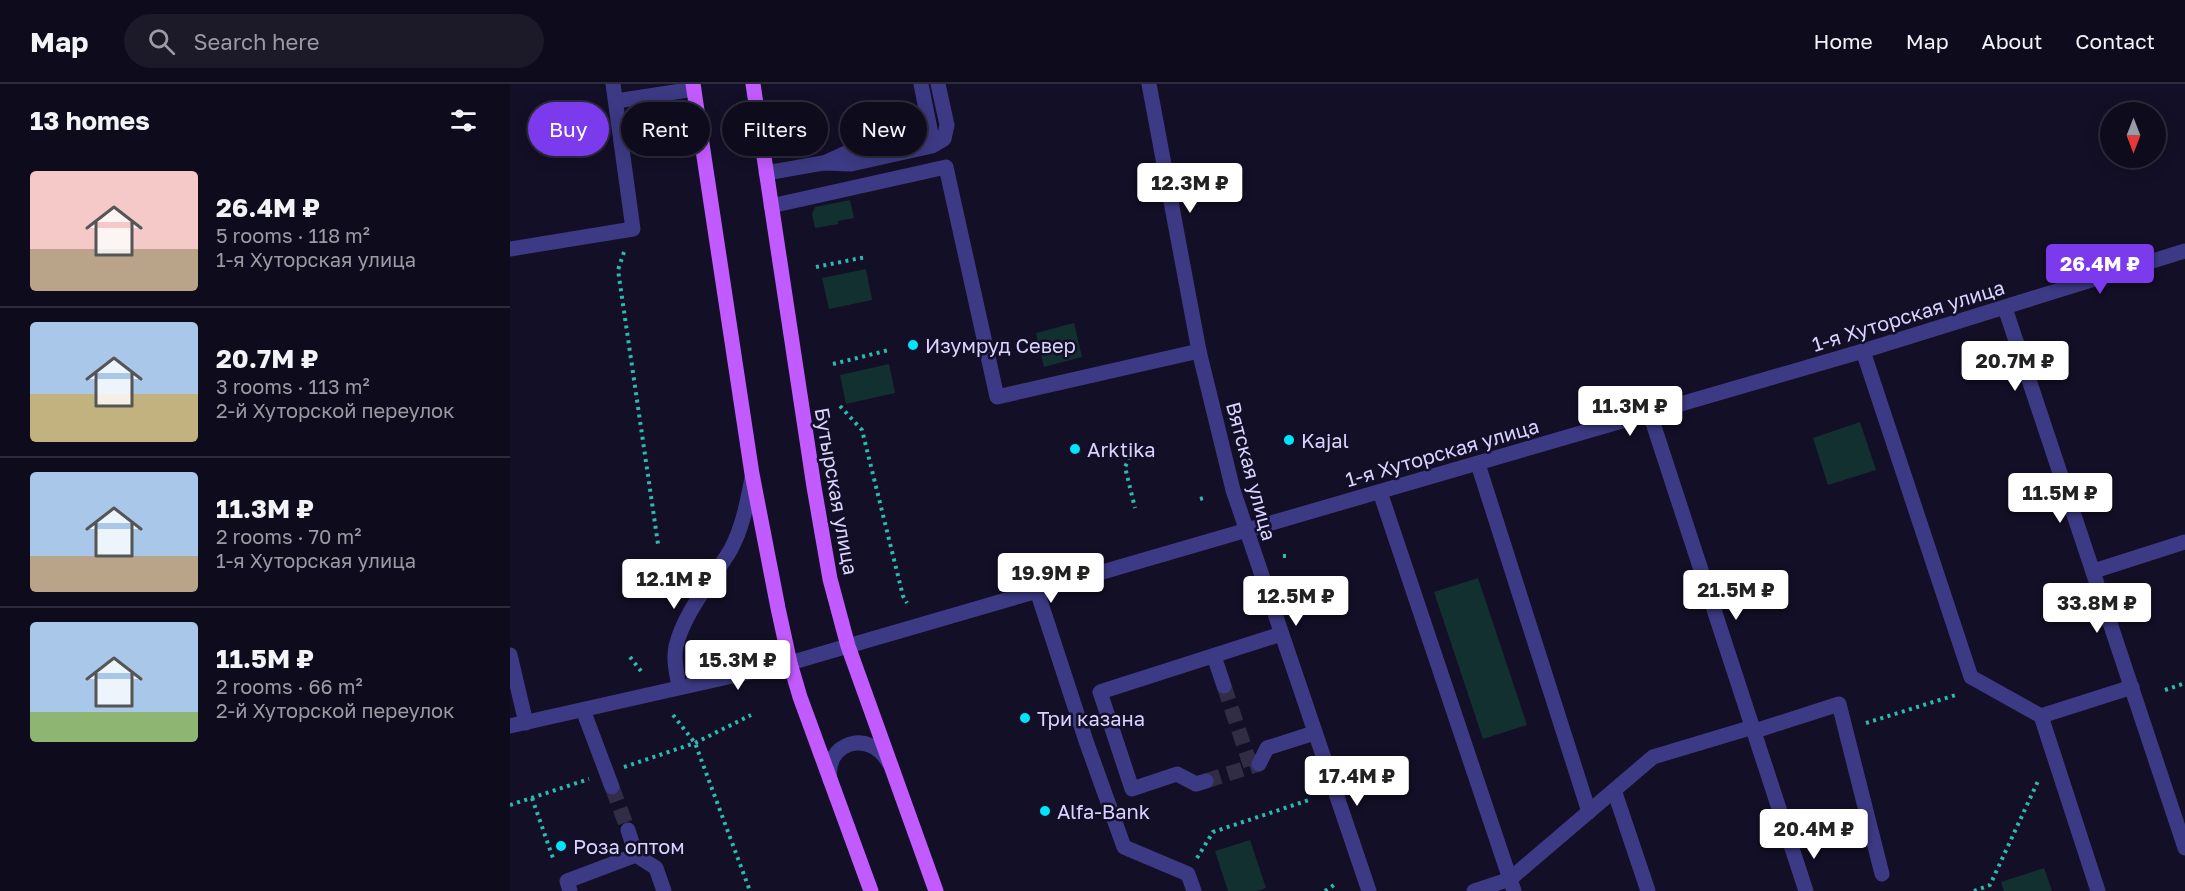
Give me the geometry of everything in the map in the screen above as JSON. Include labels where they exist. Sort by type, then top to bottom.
[{"type":"main road","name":"Бутырская улица","points":[[753,84],[830,579],[848,646],[936,891]]},
{"type":"main road","points":[[694,87],[752,474],[790,663],[871,891]]},
{"type":"street","points":[[510,249],[633,229],[613,84]]},
{"type":"street","points":[[823,163],[848,152],[931,134],[921,84]]},
{"type":"street","points":[[766,173],[823,163],[851,164],[932,146],[944,139],[947,124],[938,84]]},
{"type":"street","name":"Вятская улица","points":[[1149,84],[1199,351],[1233,490],[1245,532],[1369,891]]},
{"type":"street","points":[[616,101],[694,87]]},
{"type":"street","points":[[771,206],[945,167],[997,396],[1199,351]]},
{"type":"street","name":"1-я Хуторская улица","points":[[510,726],[790,663],[1650,414],[2005,308],[2185,251]]},
{"type":"street","points":[[2005,308],[2185,848]]},
{"type":"street","points":[[1863,351],[1971,677],[2041,716],[2098,891]]},
{"type":"street","points":[[1650,414],[1806,891]]},
{"type":"street","points":[[1478,464],[1588,812]]},
{"type":"street","points":[[679,687],[675,667],[676,646],[697,602],[732,547],[745,516],[752,474]]},
{"type":"street","points":[[1380,492],[1512,885]]},
{"type":"street","points":[[2094,571],[2185,542]]},
{"type":"street","points":[[1037,591],[1086,741],[1124,847],[1188,874],[1194,891]]},
{"type":"street","points":[[1206,781],[1196,784],[1177,774],[1132,789],[1100,692],[1281,634]]},
{"type":"street","points":[[510,655],[526,723]]},
{"type":"street","points":[[1214,656],[1224,686]]},
{"type":"street","points":[[2041,716],[2132,687]]},
{"type":"street","points":[[1474,891],[1512,885],[1588,812],[1653,758],[1839,704],[1882,874]]},
{"type":"street","points":[[583,710],[612,787]]},
{"type":"street","points":[[1259,764],[1267,748],[1314,733]]},
{"type":"street","points":[[831,783],[829,772],[831,762],[845,746],[866,743],[876,747],[889,763]]},
{"type":"street","points":[[1614,790],[1648,891]]},
{"type":"street","points":[[628,830],[636,855],[656,868],[664,891]]},
{"type":"street","points":[[570,891],[567,881],[636,855]]},
{"type":"path","points":[[633,229],[618,270],[658,544]]},
{"type":"path","points":[[816,267],[866,257]]},
{"type":"path","points":[[1987,350],[1997,346]]},
{"type":"path","points":[[832,364],[889,350]]},
{"type":"path","points":[[840,406],[862,430],[903,596],[907,603]]},
{"type":"path","points":[[1133,450],[1125,467],[1135,508]]},
{"type":"path","points":[[1200,499],[1207,497]]},
{"type":"path","points":[[630,657],[641,671]]},
{"type":"path","points":[[1845,729],[1962,693],[1971,677]]},
{"type":"path","points":[[2165,690],[2185,683]]},
{"type":"path","points":[[673,715],[695,743],[750,891]]},
{"type":"path","points":[[695,743],[751,715]]},
{"type":"path","points":[[1974,891],[1990,885],[2052,750]]},
{"type":"path","points":[[532,798],[554,861]]},
{"type":"path","points":[[1188,874],[1213,832],[1309,800]]},
{"type":"path","points":[[1325,891],[1337,883]]},
{"type":"green space","points":[[850,200],[854,218],[838,221],[838,224],[815,228],[812,214],[815,207]]},
{"type":"green space","points":[[866,269],[872,300],[829,309],[822,278]]},
{"type":"green space","points":[[1074,323],[1082,357],[1044,367],[1036,333]]},
{"type":"green space","points":[[889,364],[895,393],[846,404],[840,375]]},
{"type":"green space","points":[[1860,422],[1876,470],[1828,485],[1813,438]]},
{"type":"green space","points":[[1478,578],[1527,725],[1483,739],[1434,592]]},
{"type":"green space","points":[[1250,840],[1266,888],[1257,891],[1228,891],[1215,851]]},
{"type":"green space","points":[[2044,868],[2052,891],[2004,891],[2001,882]]},
{"type":"tunnel","points":[[1224,686],[1251,767]]},
{"type":"tunnel","points":[[1206,781],[1259,764]]},
{"type":"tunnel","points":[[612,787],[628,830]]},
{"type":"place","name":"Изумруд Север","points":[[913,345]]},
{"type":"place","name":"Kajal","points":[[1289,440]]},
{"type":"place","name":"Arktika","points":[[1075,449]]},
{"type":"place","name":"Три казана","points":[[1025,718]]},
{"type":"place","name":"Alfa-Bank","points":[[1045,811]]},
{"type":"place","name":"Роза оптом","points":[[561,846]]}]
